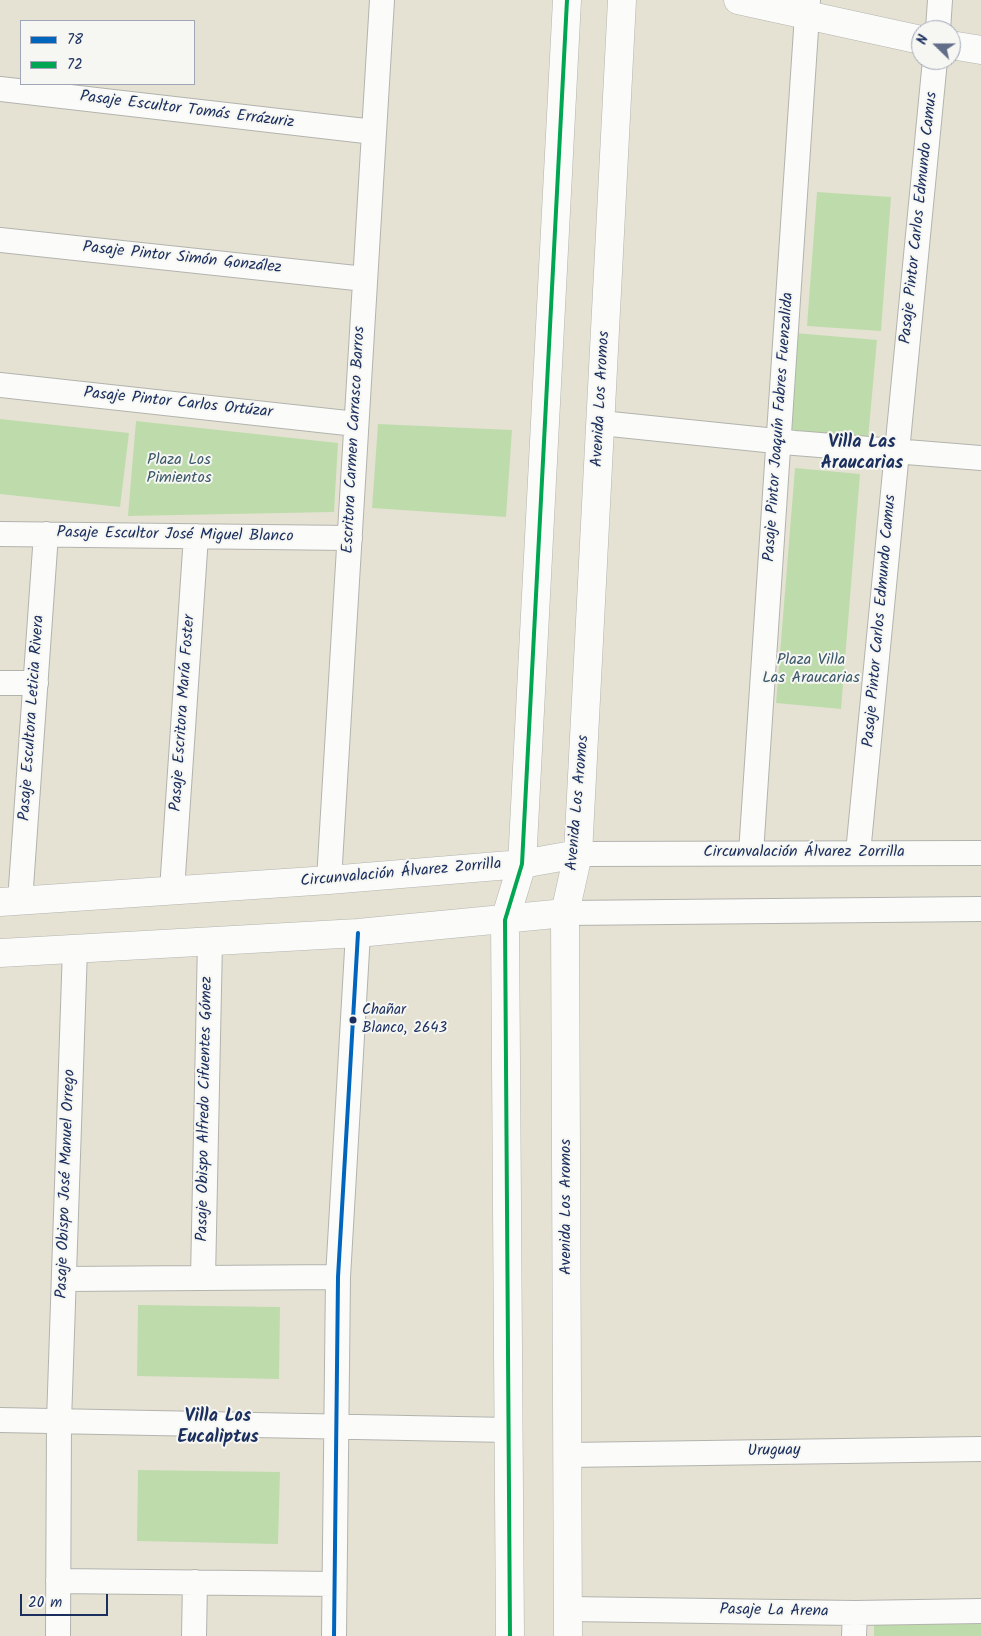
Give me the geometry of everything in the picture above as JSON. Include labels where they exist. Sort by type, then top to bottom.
[{"type":"main road","points":[[510,1636],[505,920],[522,864],[567,0]]},
{"type":"main road","name":"Avenida Los Aromos","points":[[568,1636],[565,913],[578,854],[622,0]]},
{"type":"main road","points":[[738,0],[808,8],[911,37]]},
{"type":"main road","points":[[961,47],[981,50]]},
{"type":"main road","name":"Circunvalación Álvarez Zorrilla","points":[[10,901],[329,880],[522,864],[578,854]]},
{"type":"main road","points":[[0,953],[358,933],[565,913]]},
{"type":"street","name":"Escritora Carmen Carrasco Barros","points":[[329,880],[382,0]]},
{"type":"street","points":[[939,20],[940,0]]},
{"type":"street","name":"Pasaje Pintor Joaquín Fabres Fuenzalida","points":[[751,853],[808,8]]},
{"type":"street","name":"Pasaje Pintor Carlos Edmundo Camus","points":[[858,853],[934,70]]},
{"type":"street","name":"Pasaje Escultor Tomás Errázuriz","points":[[0,89],[374,132]]},
{"type":"street","name":"Pasaje Pintor Simón González","points":[[0,240],[365,279]]},
{"type":"street","name":"Pasaje Pintor Carlos Ortúzar","points":[[0,385],[356,424]]},
{"type":"street","points":[[601,423],[779,442],[981,458]]},
{"type":"street","name":"Pasaje Escultor José Miguel Blanco","points":[[0,534],[350,538]]},
{"type":"street","name":"Pasaje Escultora Leticia Rivera","points":[[10,901],[36,683],[46,534]]},
{"type":"street","name":"Pasaje Escritora María Foster","points":[[172,890],[196,536]]},
{"type":"street","points":[[0,683],[36,683]]},
{"type":"street","name":"Circunvalación Álvarez Zorrilla","points":[[578,854],[981,853]]},
{"type":"street","points":[[565,913],[981,909]]},
{"type":"street","points":[[334,1636],[338,1277],[358,933]]},
{"type":"street","name":"Pasaje Obispo Alfredo Cifuentes Gómez","points":[[203,1278],[210,941]]},
{"type":"street","name":"Pasaje Obispo José Manuel Orrego","points":[[58,1636],[59,1421],[75,948]]},
{"type":"street","points":[[64,1279],[338,1277]]},
{"type":"street","points":[[0,1420],[509,1430]]},
{"type":"street","name":"Uruguay","points":[[568,1455],[981,1449]]},
{"type":"street","points":[[58,1581],[334,1584]]},
{"type":"street","points":[[194,1636],[195,1582]]},
{"type":"street","name":"Pasaje La Arena","points":[[568,1609],[854,1624],[981,1611]]},
{"type":"green space","points":[[817,192],[891,197],[881,331],[807,326]]},
{"type":"green space","points":[[795,333],[877,340],[868,439],[785,431]]},
{"type":"green space","points":[[0,419],[129,433],[120,507],[0,494]]},
{"type":"green space","name":"Plaza Los Pimientos","points":[[136,421],[338,443],[334,512],[128,516]]},
{"type":"green space","points":[[378,424],[512,430],[506,517],[372,508]]},
{"type":"green space","name":"Plaza Villa Las Araucarias","points":[[795,468],[860,474],[841,709],[776,703]]},
{"type":"green space","points":[[138,1305],[280,1307],[279,1379],[137,1376]]},
{"type":"green space","points":[[138,1470],[280,1472],[278,1544],[137,1541]]},
{"type":"green space","points":[[874,1619],[981,1619],[981,1636],[874,1636]]},
{"type":"transit line","name":"72","points":[[510,1636],[505,920],[522,864],[567,0]]},
{"type":"transit line","name":"78","points":[[334,1636],[338,1277],[358,933]]},
{"type":"place","name":"Chañar Blanco, 2643","points":[[353,1020]]},
{"type":"district","name":"Villa Las Araucarias","points":[[862,454]]},
{"type":"district","name":"Villa Los Eucaliptus","points":[[218,1428]]}]
